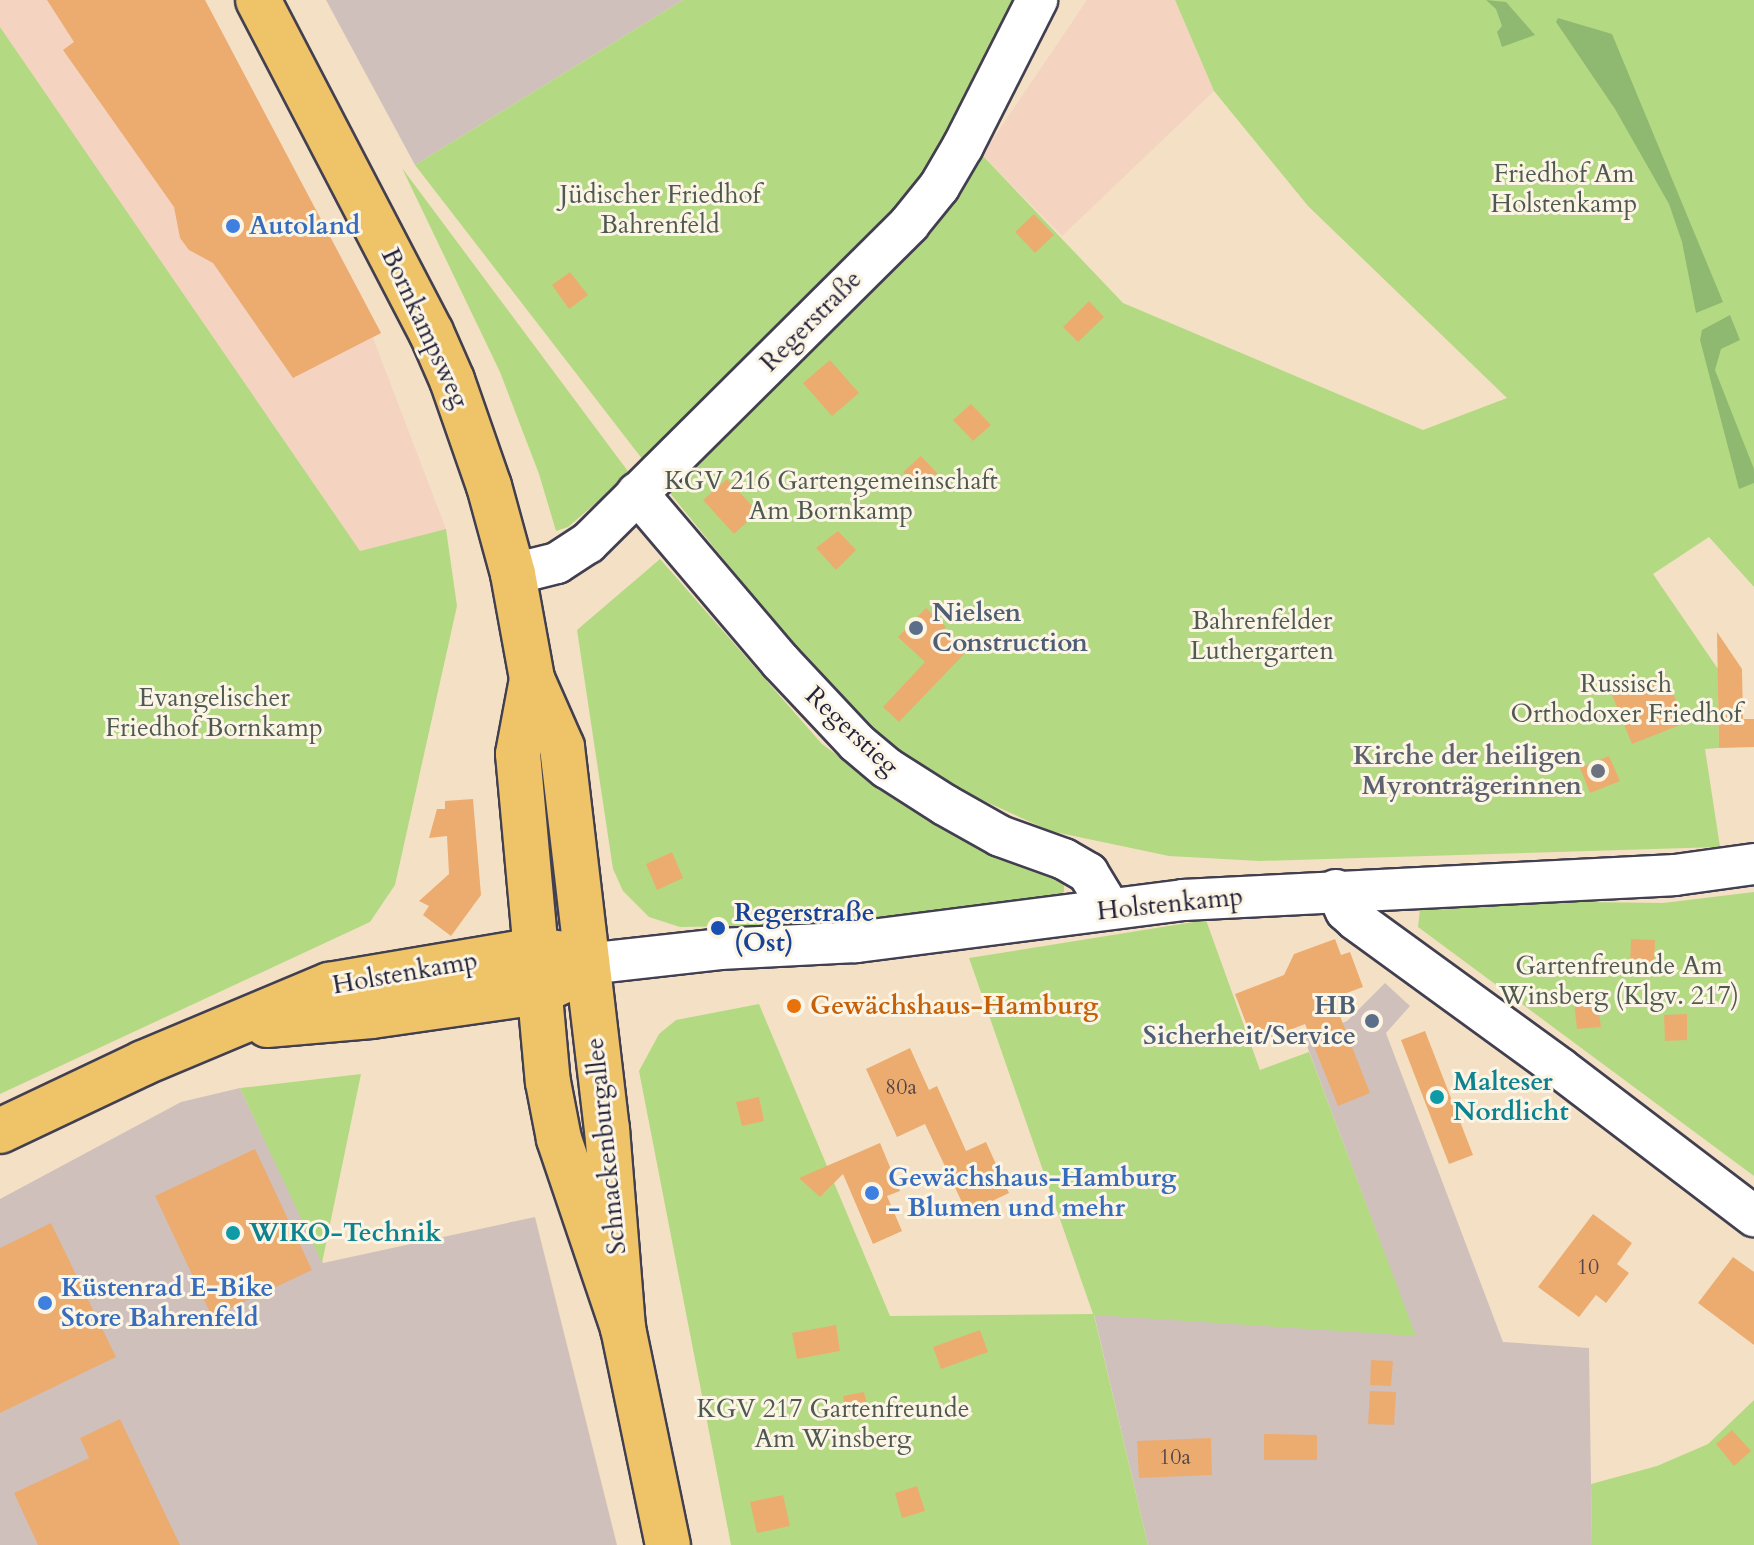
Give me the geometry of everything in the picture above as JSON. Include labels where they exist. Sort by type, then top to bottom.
[{"type":"main road","name":"Bornkampsweg","points":[[258,0],[442,355],[473,434],[513,574],[532,679],[562,747],[587,964]]},
{"type":"main road","name":"Bornkampsweg","points":[[532,679],[518,754],[537,971]]},
{"type":"main road","name":"Holstenkamp","points":[[0,1131],[143,1063],[229,1028],[372,1016],[537,971],[587,964]]},
{"type":"main road","name":"Schnackenburgallee","points":[[587,964],[607,1129],[623,1328]]},
{"type":"main road","name":"Schnackenburgallee","points":[[537,971],[548,1082],[559,1139],[623,1328],[668,1545]]},
{"type":"street","name":"Regerstraße","points":[[513,574],[557,563],[588,543],[909,224],[963,146],[1037,0]]},
{"type":"street","name":"Regerstieg","points":[[637,493],[780,661],[857,743],[887,768],[1000,836],[1064,859],[1088,873],[1110,909]]},
{"type":"street","name":"Holstenkamp","points":[[587,964],[720,949],[856,942],[1183,900],[1675,875],[1754,864]]},
{"type":"street","points":[[1336,890],[1346,911],[1392,948],[1561,1069],[1754,1216]]},
{"type":"shaded area","points":[[0,0],[205,0],[381,333],[373,338],[446,529],[360,551],[0,27]]},
{"type":"shaded area","points":[[326,0],[683,0],[415,165]]},
{"type":"shaded area","points":[[1087,0],[1175,0],[1214,91],[1062,236],[982,155]]},
{"type":"shaded area","points":[[1385,983],[1410,1006],[1386,1033],[1503,1342],[1589,1348],[1592,1545],[1148,1545],[1094,1314],[1415,1335],[1304,1038],[1347,1021]]},
{"type":"shaded area","points":[[240,1088],[323,1263],[535,1217],[617,1545],[0,1545],[0,1199],[181,1102]]},
{"type":"green space","name":"Jüdischer Friedhof Bahrenfeld","points":[[683,0],[1019,0],[925,178],[643,460],[415,165]]},
{"type":"green space","points":[[1175,0],[1754,0],[1754,587],[1709,537],[1653,574],[1718,669],[1719,748],[1705,749],[1720,847],[1259,861],[1169,856],[1050,831],[980,799],[908,759],[825,684],[665,487],[972,174],[982,155],[1123,303],[1423,430],[1507,398],[1308,206],[1214,91]]},
{"type":"green space","points":[[1486,0],[1506,2],[1535,35],[1502,47],[1497,32],[1502,26],[1496,9]]},
{"type":"green space","points":[[1558,18],[1612,34],[1723,302],[1696,313],[1682,242],[1669,204],[1615,109],[1556,22]]},
{"type":"green space","name":"Evangelischer Friedhof Bornkamp","points":[[0,27],[360,551],[446,529],[457,606],[395,885],[370,922],[0,1094]]},
{"type":"green space","points":[[402,168],[630,474],[568,527],[556,531],[539,474],[500,372]]},
{"type":"green space","points":[[1730,315],[1740,340],[1721,349],[1715,370],[1754,469],[1754,483],[1739,489],[1700,340],[1702,330]]},
{"type":"green space","points":[[660,559],[822,744],[898,800],[988,848],[1064,881],[1064,892],[1052,899],[977,910],[785,925],[680,927],[649,917],[623,891],[613,869],[577,630]]},
{"type":"green space","name":"Gartenfreunde Am Winsberg (Klgv. 217)","points":[[1754,892],[1754,1176],[1418,927],[1421,900],[1663,903]]},
{"type":"green space","name":"KGV 217 Gartenfreunde Am Winsberg","points":[[1206,920],[1260,1070],[1309,1052],[1416,1336],[1094,1315],[1148,1545],[731,1545],[639,1071],[659,1034],[676,1020],[759,1004],[890,1316],[1093,1314],[969,958]]},
{"type":"green space","points":[[361,1074],[322,1263],[240,1088]]},
{"type":"green space","points":[[1754,1400],[1754,1545],[1592,1545],[1591,1484],[1657,1466],[1708,1444]]},
{"type":"building","points":[[47,0],[205,0],[381,333],[293,378],[213,263],[189,250],[180,238],[174,207],[63,50],[74,42]]},
{"type":"building","points":[[1034,214],[1054,235],[1035,253],[1015,232]]},
{"type":"building","points":[[570,272],[588,295],[569,309],[552,285]]},
{"type":"building","points":[[1089,301],[1104,317],[1078,342],[1063,327]]},
{"type":"building","points":[[830,360],[859,393],[832,416],[803,383]]},
{"type":"building","points":[[971,404],[991,425],[973,441],[953,420]]},
{"type":"building","points":[[921,456],[937,473],[920,490],[903,472]]},
{"type":"building","points":[[727,479],[758,512],[734,534],[703,500]]},
{"type":"building","points":[[838,531],[856,550],[836,570],[816,548]]},
{"type":"building","points":[[926,608],[946,627],[942,631],[966,652],[899,722],[883,707],[925,662],[898,637]]},
{"type":"building","points":[[1717,632],[1742,669],[1743,719],[1754,719],[1754,747],[1719,748]]},
{"type":"building","points":[[1665,673],[1685,723],[1632,744],[1612,695]]},
{"type":"building","name":"Kirche der heiligen Myronträgerinnen","points":[[1609,756],[1620,781],[1590,793],[1580,768]]},
{"type":"building","points":[[473,799],[481,895],[451,936],[423,915],[429,906],[419,901],[449,874],[447,836],[429,838],[437,809],[445,809],[445,801]]},
{"type":"building","points":[[672,852],[683,878],[657,890],[646,864]]},
{"type":"building","points":[[1335,939],[1341,955],[1350,952],[1363,987],[1333,998],[1370,1093],[1338,1106],[1305,1024],[1254,1044],[1235,994],[1284,975],[1294,954]]},
{"type":"building","points":[[1631,939],[1655,940],[1654,966],[1630,966]]},
{"type":"building","points":[[1597,999],[1601,1027],[1577,1029],[1574,1002]]},
{"type":"building","points":[[1687,1014],[1687,1040],[1665,1041],[1664,1015]]},
{"type":"building","name":"Malteser Nordlicht","points":[[1425,1031],[1473,1155],[1449,1164],[1401,1040]]},
{"type":"building","points":[[910,1048],[929,1090],[937,1086],[966,1151],[986,1142],[1009,1193],[967,1213],[925,1124],[897,1137],[866,1069]]},
{"type":"building","points":[[759,1097],[764,1121],[742,1126],[736,1102]]},
{"type":"building","name":"Gewächshaus-Hamburg - Blumen und mehr","points":[[880,1143],[900,1191],[887,1196],[902,1231],[873,1244],[843,1174],[820,1197],[799,1178]]},
{"type":"building","name":"WIKO-Technik","points":[[255,1149],[312,1270],[212,1317],[155,1196]]},
{"type":"building","points":[[1593,1214],[1632,1243],[1617,1264],[1629,1273],[1606,1303],[1596,1295],[1579,1317],[1538,1287]]},
{"type":"building","name":"Küstenrad E-Bike Store Bahrenfeld","points":[[51,1223],[116,1357],[0,1413],[0,1248]]},
{"type":"building","points":[[1733,1257],[1754,1272],[1754,1345],[1698,1303]]},
{"type":"building","points":[[836,1325],[840,1351],[797,1359],[792,1333]]},
{"type":"building","points":[[980,1330],[988,1352],[941,1369],[933,1347]]},
{"type":"building","points":[[1371,1360],[1393,1361],[1391,1386],[1370,1385]]},
{"type":"building","points":[[1370,1391],[1396,1392],[1394,1425],[1368,1424]]},
{"type":"building","points":[[864,1392],[869,1412],[847,1417],[843,1396]]},
{"type":"building","points":[[120,1419],[180,1545],[38,1545],[14,1493],[89,1458],[80,1438]]},
{"type":"building","points":[[1732,1430],[1751,1451],[1734,1466],[1716,1444]]},
{"type":"building","points":[[1264,1434],[1317,1435],[1317,1460],[1264,1460]]},
{"type":"building","points":[[1211,1438],[1212,1475],[1139,1478],[1137,1441]]},
{"type":"building","points":[[917,1486],[925,1511],[902,1518],[895,1493]]},
{"type":"building","points":[[783,1495],[790,1526],[757,1533],[750,1502]]},
{"type":"place","name":"Autoland","points":[[233,226]]},
{"type":"place","name":"Nielsen Construction","points":[[916,628]]},
{"type":"place","name":"Kirche der heiligen Myronträgerinnen","points":[[1598,771]]},
{"type":"place","name":"Regerstraße (Ost)","points":[[718,928]]},
{"type":"place","name":"Gewächshaus-Hamburg","points":[[794,1006]]},
{"type":"place","name":"HB Sicherheit/Service","points":[[1372,1021]]},
{"type":"place","name":"Malteser Nordlicht","points":[[1437,1097]]},
{"type":"place","name":"Gewächshaus-Hamburg - Blumen und mehr","points":[[872,1193]]},
{"type":"place","name":"WIKO-Technik","points":[[233,1233]]},
{"type":"place","name":"Küstenrad E-Bike Store Bahrenfeld","points":[[45,1303]]},
{"type":"park label","name":"Friedhof Am Holstenkamp","points":[[1564,189]]},
{"type":"park label","name":"KGV 216 Gartengemeinschaft Am Bornkamp","points":[[831,496]]},
{"type":"park label","name":"Bahrenfelder Luthergarten","points":[[1262,636]]},
{"type":"park label","name":"Russisch Orthodoxer Friedhof","points":[[1626,699]]}]
